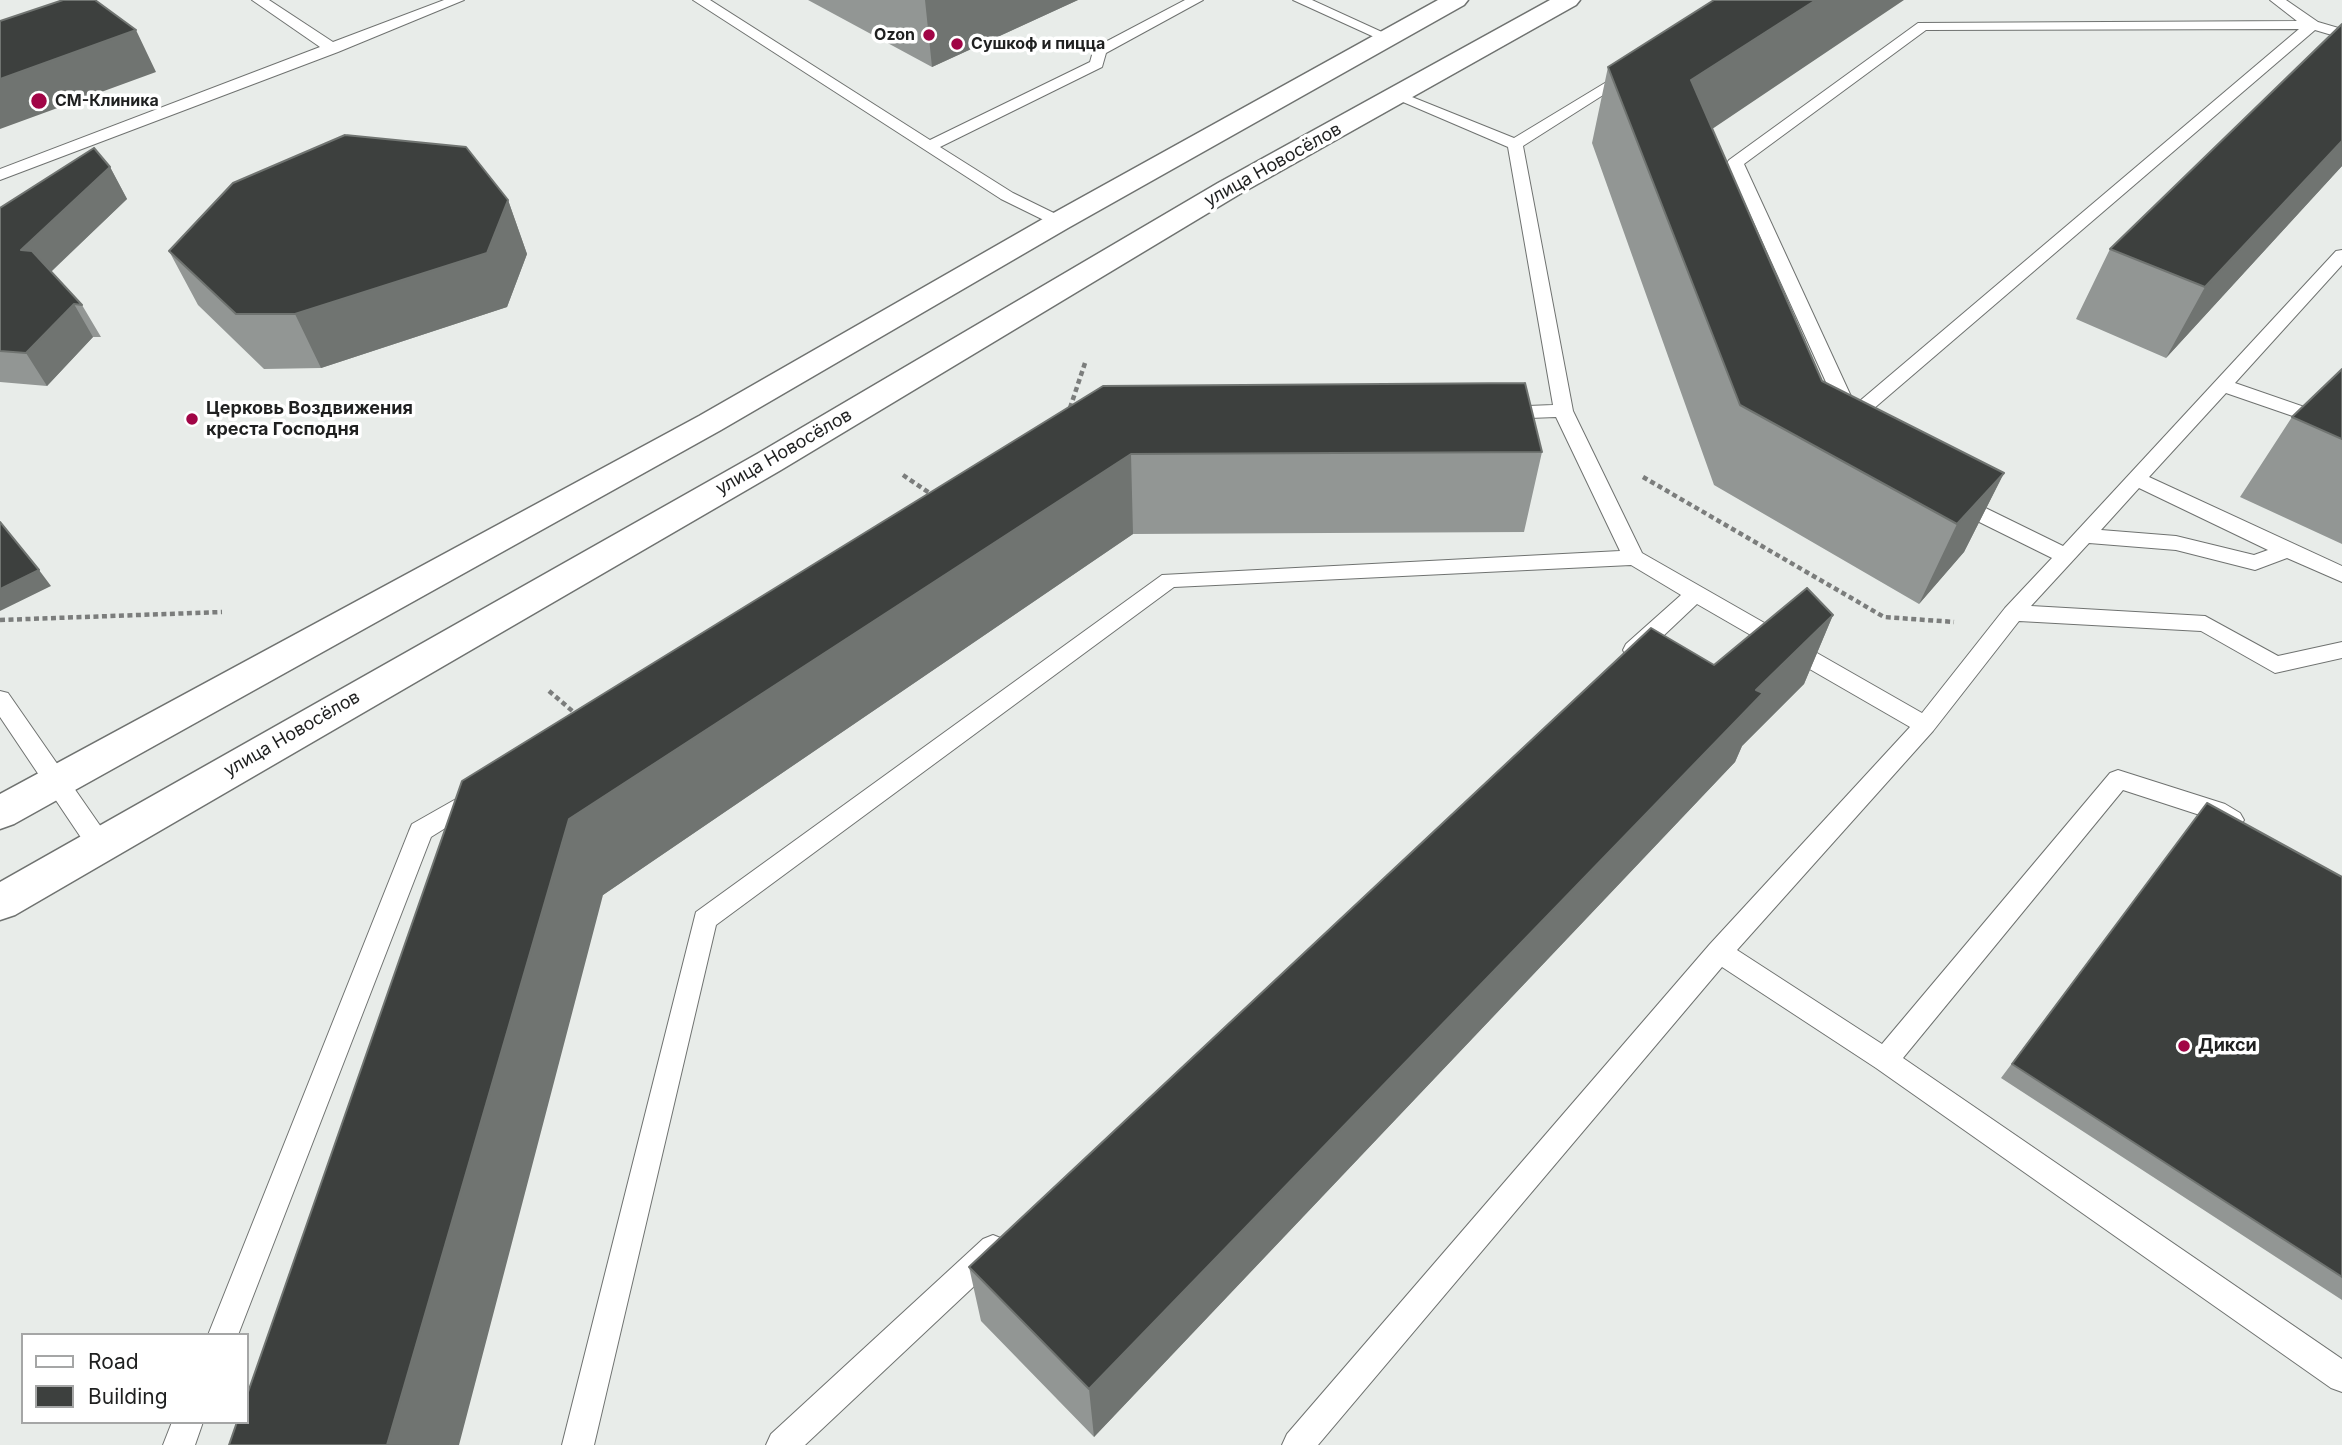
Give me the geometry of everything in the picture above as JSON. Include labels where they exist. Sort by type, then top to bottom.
[{"type":"main road","points":[[0,813],[710,423],[1058,222],[1456,0]]},
{"type":"main road","name":"улица Новосёлов","points":[[0,903],[769,462],[1228,189],[1568,0]]},
{"type":"lane","points":[[260,0],[333,49]]},
{"type":"lane","points":[[0,175],[457,0]]},
{"type":"lane","points":[[701,0],[1007,196],[1058,222]]},
{"type":"lane","points":[[929,146],[1097,64],[1099,51],[1196,0]]},
{"type":"lane","points":[[1300,0],[1388,38]]},
{"type":"lane","points":[[2277,0],[2313,25]]},
{"type":"lane","points":[[1851,418],[2313,25]]},
{"type":"lane","points":[[1858,443],[1851,418],[1735,163],[1923,26],[2313,25],[2342,34]]},
{"type":"lane","points":[[1515,144],[1642,65]]},
{"type":"lane","points":[[1398,96],[1515,144]]},
{"type":"lane","points":[[1515,144],[1563,411],[1634,558]]},
{"type":"lane","points":[[1298,1445],[1719,952],[1926,725],[2008,620],[2342,255]]},
{"type":"lane","points":[[2223,385],[2342,427]]},
{"type":"lane","points":[[1479,414],[1563,411]]},
{"type":"lane","points":[[2136,479],[2342,575]]},
{"type":"lane","points":[[1933,491],[2066,556]]},
{"type":"lane","points":[[2085,536],[2176,543],[2255,563],[2287,550]]},
{"type":"lane","points":[[578,1445],[705,919],[1169,580],[1634,558],[1926,725]]},
{"type":"lane","points":[[1615,668],[1696,593]]},
{"type":"lane","points":[[2008,620],[2204,624],[2275,665],[2342,650]]},
{"type":"lane","points":[[0,699],[99,844]]},
{"type":"lane","points":[[1885,1060],[2118,779],[2217,811],[2251,830]]},
{"type":"lane","points":[[224,1333],[421,831],[500,782]]},
{"type":"lane","points":[[1719,952],[1885,1060],[2342,1377]]},
{"type":"lane","points":[[782,1445],[1016,1227]]},
{"type":"lane","points":[[179,1445],[187,1424]]},
{"type":"path","points":[[1067,416],[1085,363]]},
{"type":"path","points":[[1632,470],[1884,617],[2008,620]]},
{"type":"path","points":[[903,475],[945,503]]},
{"type":"path","points":[[0,620],[222,612]]},
{"type":"path","points":[[549,691],[579,717]]},
{"type":"building","points":[[63,0],[95,0],[136,30],[0,79],[0,21]]},
{"type":"building","points":[[1714,0],[1816,0],[1691,80],[1822,381],[2004,473],[1957,524],[1740,405],[1608,67]]},
{"type":"building","points":[[2342,24],[2342,141],[2205,287],[2110,249]]},
{"type":"building","points":[[345,135],[466,147],[508,200],[487,253],[295,314],[236,314],[169,251],[233,183]]},
{"type":"building","points":[[94,148],[110,167],[21,250],[32,251],[82,305],[74,304],[26,353],[0,351],[0,208]]},
{"type":"building","points":[[2342,369],[2342,439],[2292,417]]},
{"type":"building","points":[[1525,383],[1542,452],[1131,454],[569,819],[387,1445],[229,1445],[236,1424],[248,1424],[248,1392],[462,781],[1103,386]]},
{"type":"building","points":[[0,522],[39,570],[0,589]]},
{"type":"building","points":[[1807,588],[1833,615],[1756,690],[1763,693],[1089,1389],[969,1267],[1651,628],[1714,665]]},
{"type":"building","name":"Дикси","points":[[2207,803],[2342,877],[2342,1277],[2012,1064]]},
{"type":"place","name":"Ozon","points":[[929,35]]},
{"type":"place","name":"Сушкоф и пицца","points":[[957,44]]},
{"type":"place","name":"СМ-Клиника","points":[[39,101]]},
{"type":"place","name":"Церковь Воздвижения креста Господня","points":[[192,419]]},
{"type":"place","name":"Дикси","points":[[2184,1046]]}]
